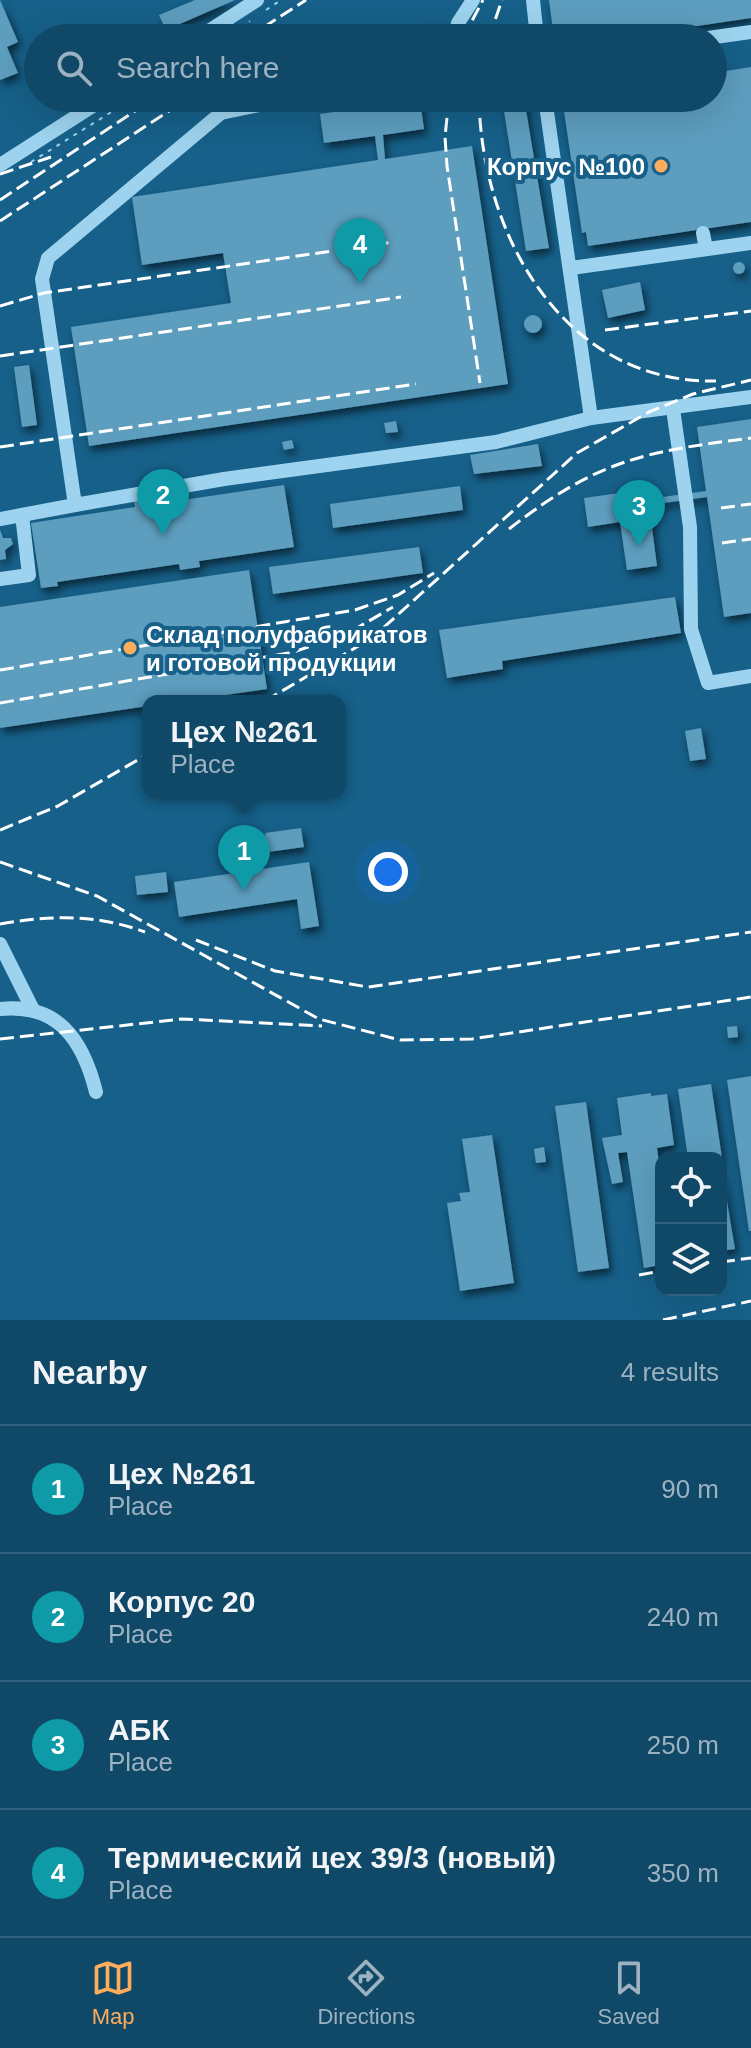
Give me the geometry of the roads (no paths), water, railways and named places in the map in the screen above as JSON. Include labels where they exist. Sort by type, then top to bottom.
[{"type":"lane","points":[[220,24],[257,0]]},
{"type":"lane","points":[[458,24],[473,0]]},
{"type":"lane","points":[[533,0],[536,24]]},
{"type":"lane","points":[[727,35],[751,32]]},
{"type":"lane","points":[[0,165],[83,112]]},
{"type":"lane","points":[[75,505],[42,279],[48,258],[226,112]]},
{"type":"lane","points":[[547,112],[591,418]]},
{"type":"lane","points":[[703,233],[706,249]]},
{"type":"lane","points":[[571,268],[751,243]]},
{"type":"lane","points":[[0,519],[224,479],[496,442],[591,418],[751,397]]},
{"type":"lane","points":[[673,409],[690,527],[691,629],[708,683],[751,676]]},
{"type":"lane","points":[[0,579],[29,575],[22,515]]},
{"type":"lane","points":[[0,944],[32,1008]]},
{"type":"lane","points":[[0,1009],[32,1008],[51,1016],[86,1059],[96,1092]]},
{"type":"railway","points":[[269,24],[306,0]]},
{"type":"railway","points":[[470,24],[483,0]]},
{"type":"railway","points":[[494,24],[502,0]]},
{"type":"railway","points":[[0,200],[134,112]]},
{"type":"railway","points":[[0,221],[167,112]]},
{"type":"railway","points":[[448,112],[447,166],[480,383]]},
{"type":"railway","points":[[480,112],[484,150],[496,200],[515,249],[541,292],[575,329],[615,357],[662,375],[716,381]]},
{"type":"railway","points":[[0,174],[51,157]]},
{"type":"railway","points":[[0,306],[44,293],[394,242]]},
{"type":"railway","points":[[0,356],[401,297]]},
{"type":"railway","points":[[605,330],[751,311]]},
{"type":"railway","points":[[275,695],[372,638],[577,453],[649,412],[693,394],[751,380]]},
{"type":"railway","points":[[0,447],[416,384]]},
{"type":"railway","points":[[509,529],[569,488],[622,463],[680,448],[751,438]]},
{"type":"railway","points":[[721,508],[751,504]]},
{"type":"railway","points":[[722,543],[751,539]]},
{"type":"railway","points":[[0,670],[355,610],[398,595],[434,573]]},
{"type":"railway","points":[[0,703],[294,652],[350,632],[393,607]]},
{"type":"railway","points":[[0,830],[58,806],[142,757]]},
{"type":"railway","points":[[0,862],[97,896],[319,1019],[400,1040],[472,1039],[751,997]]},
{"type":"railway","points":[[0,924],[73,918],[109,922],[145,932]]},
{"type":"railway","points":[[196,940],[275,971],[368,987],[751,932]]},
{"type":"railway","points":[[0,1039],[182,1019],[322,1026]]},
{"type":"railway","points":[[727,1261],[751,1258]]},
{"type":"railway","points":[[639,1275],[655,1272]]},
{"type":"railway","points":[[663,1320],[751,1301]]},
{"type":"place","name":"Корпус №100","points":[[661,166]]},
{"type":"place","name":"Термический цех 39/3 (новый)","points":[[360,284]]},
{"type":"place","name":"Корпус 20","points":[[163,535]]},
{"type":"place","name":"АБК","points":[[639,546]]},
{"type":"place","name":"Склад полуфабрикатов и готовой продукции","points":[[130,648]]},
{"type":"place","name":"Цех №261","points":[[244,891]]}]
